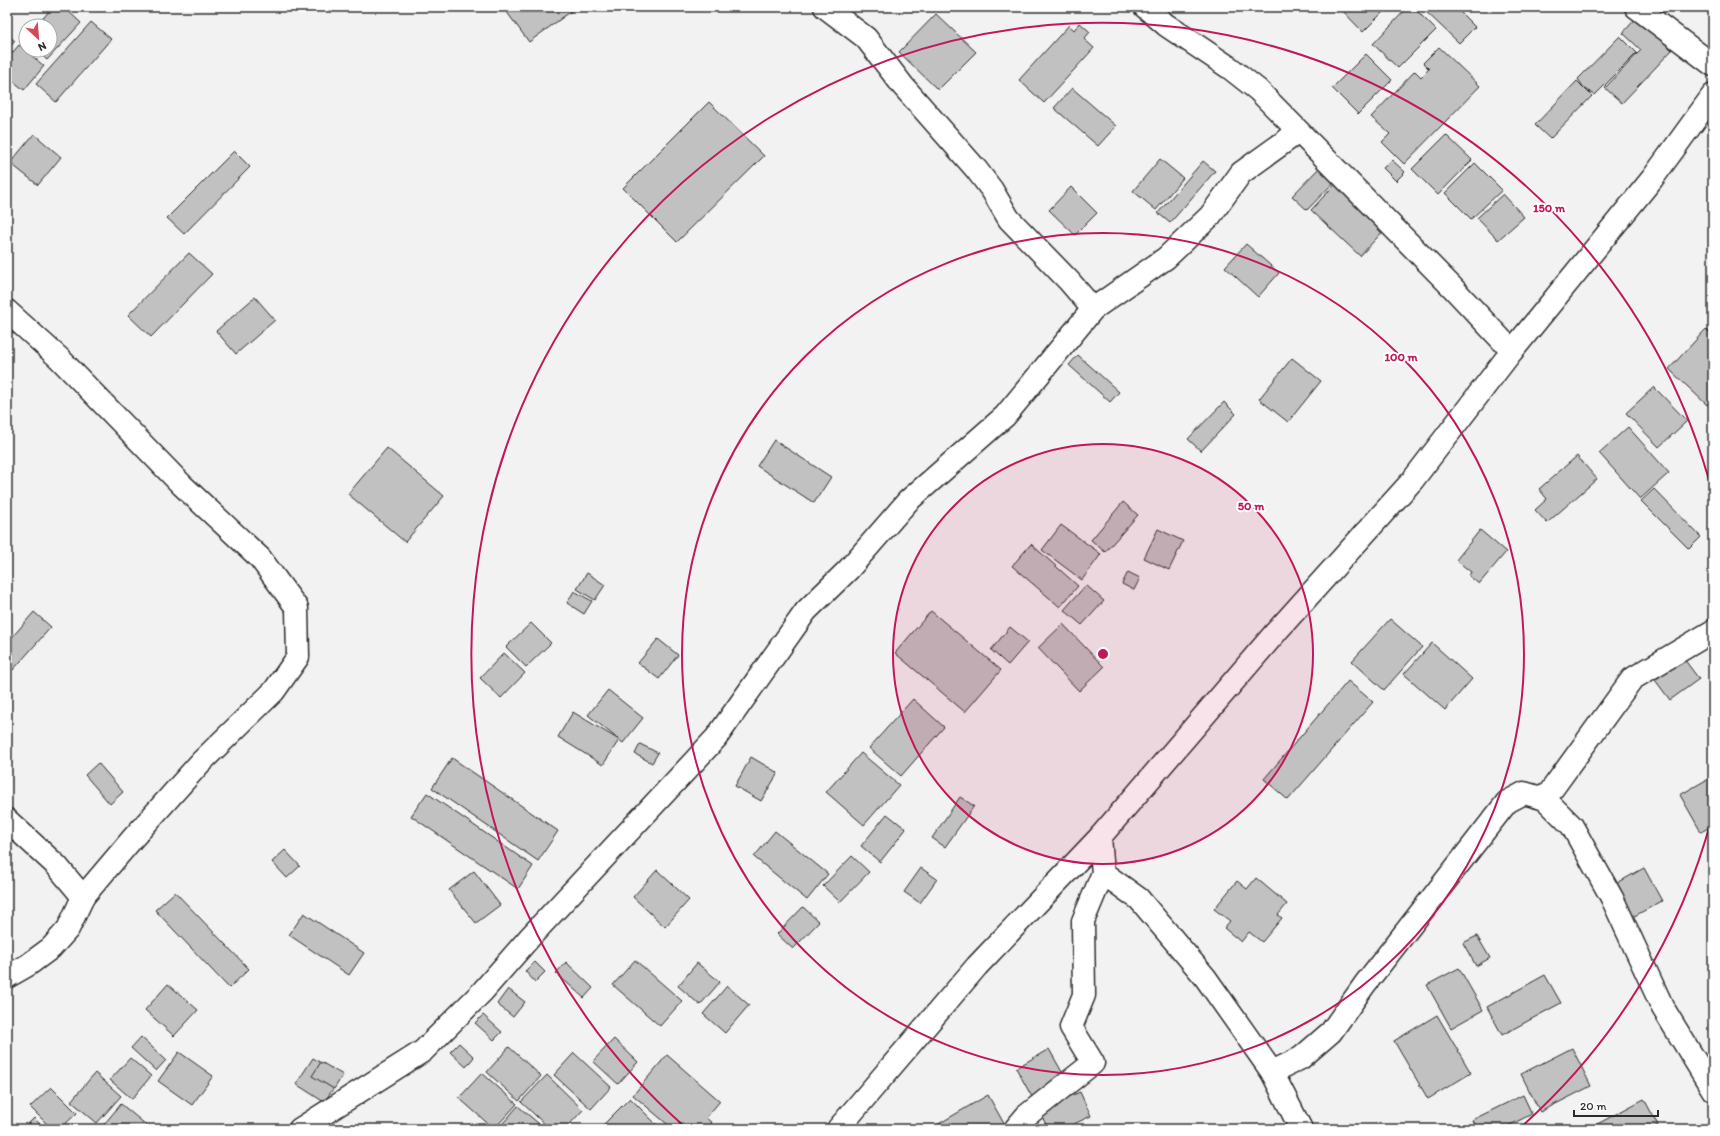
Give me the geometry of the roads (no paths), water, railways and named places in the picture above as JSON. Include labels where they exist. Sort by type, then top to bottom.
[{"type":"street","points":[[824,7],[866,38],[903,86],[976,169],[1010,218],[1093,309]]},
{"type":"street","points":[[1144,7],[1166,25],[1230,68],[1258,90],[1452,287],[1512,351]]},
{"type":"street","points":[[1636,7],[1713,65]]},
{"type":"street","points":[[838,1129],[977,966],[1100,837],[1276,632],[1412,481],[1512,351],[1652,179],[1712,98]]},
{"type":"street","points":[[300,1129],[423,1051],[482,992],[531,936],[716,738],[806,610],[848,570],[908,502],[1005,416],[1093,309],[1166,258],[1210,216],[1241,172],[1298,132]]},
{"type":"street","points":[[7,311],[58,358],[182,485],[260,558],[297,608],[298,657],[274,691],[201,762],[133,838],[83,897],[68,929],[51,948],[28,965],[7,977]]},
{"type":"street","points":[[1545,799],[1632,679],[1713,631]]},
{"type":"street","points":[[1272,1072],[1302,1058],[1331,1032],[1365,984],[1507,802],[1524,793],[1545,799],[1572,826],[1612,898],[1663,1008],[1713,1090]]},
{"type":"street","points":[[7,820],[57,866],[83,897]]},
{"type":"street","points":[[1015,1129],[1026,1116],[1093,1063],[1071,1027],[1084,996],[1082,921],[1103,872],[1100,837]]},
{"type":"street","points":[[1103,872],[1139,899],[1205,976],[1272,1072],[1301,1129]]}]
